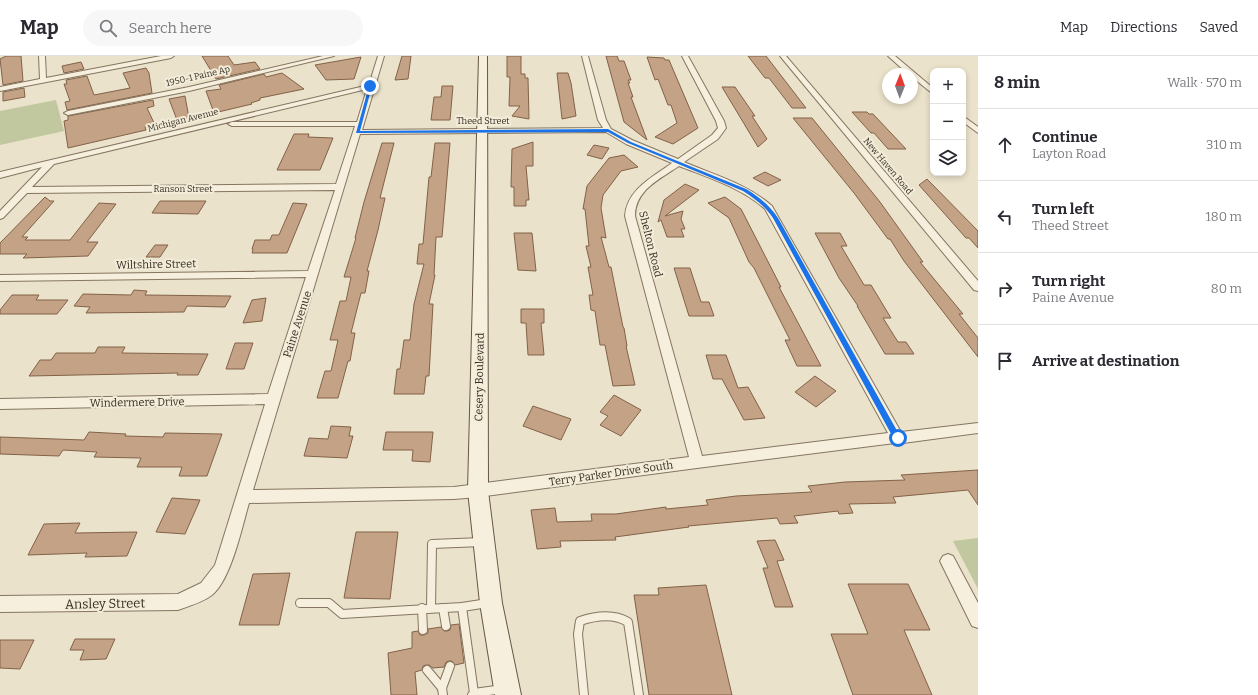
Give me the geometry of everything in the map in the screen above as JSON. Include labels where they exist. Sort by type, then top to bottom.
[{"type":"main road","name":"Cesery Boulevard","points":[[483,56],[478,490],[491,603],[507,692]]},
{"type":"street","points":[[42,56],[43,81]]},
{"type":"street","points":[[0,90],[171,56]]},
{"type":"street","name":"1950-1 Paine Ap","points":[[68,113],[331,56]]},
{"type":"street","name":"Paine Avenue","points":[[207,590],[222,569],[370,86],[381,56]]},
{"type":"street","points":[[585,56],[602,120],[608,130],[629,142],[744,190],[758,198],[769,208],[898,438]]},
{"type":"street","name":"Shelton Road","points":[[685,56],[720,121],[722,128],[715,137],[641,189],[634,197],[630,206],[630,216],[697,462]]},
{"type":"street","name":"New Haven Road","points":[[783,56],[978,288]]},
{"type":"street","points":[[891,56],[930,89]]},
{"type":"street","name":"Michigan Avenue","points":[[0,176],[370,86]]},
{"type":"street","points":[[966,121],[978,131]]},
{"type":"street","name":"Theed Street","points":[[211,124],[482,132],[608,130]]},
{"type":"street","points":[[0,216],[52,163]]},
{"type":"street","name":"Ranson Street","points":[[26,190],[340,187]]},
{"type":"street","name":"Wiltshire Street","points":[[0,278],[313,274]]},
{"type":"street","name":"Windermere Drive","points":[[0,404],[273,399]]},
{"type":"street","name":"Terry Parker Drive South","points":[[243,497],[454,493],[978,428]]},
{"type":"street","points":[[948,561],[978,620]]},
{"type":"street","name":"Ansley Street","points":[[0,604],[178,602],[207,590]]},
{"type":"lane","points":[[423,630],[432,544],[484,542]]},
{"type":"lane","points":[[300,603],[329,603],[342,614],[462,607],[491,603]]},
{"type":"lane","points":[[462,607],[473,694],[507,692]]},
{"type":"lane","points":[[443,608],[446,626]]},
{"type":"lane","points":[[584,695],[578,634],[580,621],[586,618],[616,617],[624,619],[628,622],[639,695]]},
{"type":"lane","points":[[442,692],[450,666]]},
{"type":"lane","points":[[427,670],[442,692]]},
{"type":"green space","points":[[56,100],[64,131],[0,145],[0,111]]},
{"type":"green space","points":[[978,538],[978,589],[953,541]]},
{"type":"building","points":[[6,56],[21,56],[23,81],[3,85],[0,59]]},
{"type":"building","points":[[202,56],[228,56],[234,65],[255,62],[260,69],[216,79]]},
{"type":"building","points":[[402,56],[411,56],[408,79],[395,80]]},
{"type":"building","points":[[507,56],[521,56],[521,74],[525,74],[525,78],[528,78],[529,119],[512,116],[520,106],[509,106],[510,77],[507,77]]},
{"type":"building","points":[[606,56],[617,56],[619,61],[624,61],[631,80],[628,80],[630,83],[628,83],[633,97],[631,97],[647,140],[624,122]]},
{"type":"building","points":[[748,56],[766,56],[806,108],[792,108],[769,78],[765,78]]},
{"type":"building","points":[[361,57],[354,79],[326,80],[315,65]]},
{"type":"building","points":[[647,57],[664,58],[665,60],[669,60],[698,128],[673,144],[655,137],[677,123],[671,105],[668,105],[658,79],[655,80]]},
{"type":"building","points":[[81,62],[84,69],[64,73],[62,66]]},
{"type":"building","points":[[146,68],[149,73],[152,93],[67,110],[65,102],[70,101],[64,84],[67,84],[66,80],[87,76],[94,95],[130,88],[123,73]]},
{"type":"building","points":[[282,73],[304,89],[260,98],[260,100],[251,103],[252,104],[214,113],[206,91],[221,89],[219,85],[264,74],[266,77]]},
{"type":"building","points":[[557,73],[568,73],[576,116],[562,119]]},
{"type":"building","points":[[442,86],[453,86],[450,120],[431,120],[434,97],[441,97]]},
{"type":"building","points":[[722,87],[735,87],[755,116],[752,116],[767,139],[758,147]]},
{"type":"building","points":[[24,88],[25,97],[3,101],[3,92]]},
{"type":"building","points":[[185,96],[189,118],[177,120],[169,99]]},
{"type":"building","points":[[153,100],[154,106],[147,108],[155,125],[145,127],[146,130],[68,148],[64,121],[68,120],[68,116]]},
{"type":"building","points":[[852,112],[867,112],[869,114],[873,114],[906,149],[888,149]]},
{"type":"building","points":[[793,118],[812,118],[880,202],[923,262],[920,262],[963,314],[959,314],[978,338],[978,357],[904,261],[890,239],[888,239],[854,193]]},
{"type":"building","points":[[294,134],[309,134],[308,137],[333,138],[320,170],[277,170]]},
{"type":"building","points":[[533,142],[533,166],[526,166],[529,200],[526,200],[526,206],[514,206],[514,187],[511,187],[512,149]]},
{"type":"building","points":[[382,143],[394,143],[380,198],[385,198],[367,271],[369,271],[365,293],[361,293],[351,333],[355,333],[350,361],[348,361],[338,398],[317,398],[325,371],[331,371],[338,340],[330,340],[340,301],[346,301],[351,277],[344,277],[356,238],[364,202]]},
{"type":"building","points":[[435,143],[450,143],[442,237],[436,237],[435,275],[429,304],[433,304],[429,376],[426,376],[424,394],[394,394],[397,369],[400,369],[404,340],[410,340],[414,304],[424,264],[417,264],[419,244],[423,244],[429,177],[431,177]]},
{"type":"building","points":[[594,145],[609,148],[602,159],[587,155]]},
{"type":"building","points":[[624,155],[638,167],[621,171],[603,195],[601,208],[606,238],[601,237],[609,267],[611,267],[635,385],[613,386],[605,345],[600,345],[595,311],[591,310],[589,295],[593,295],[588,267],[591,267],[586,246],[589,246],[585,209],[583,209],[587,186],[609,158]]},
{"type":"building","points":[[765,172],[781,180],[768,186],[753,178]]},
{"type":"building","points":[[927,179],[978,231],[978,248],[969,238],[966,238],[919,185]]},
{"type":"building","points":[[685,184],[699,190],[665,216],[683,211],[681,219],[685,229],[681,229],[684,237],[667,237],[661,220],[658,222],[664,200]]},
{"type":"building","points":[[45,197],[50,201],[54,201],[22,237],[28,237],[25,240],[70,240],[99,203],[116,204],[87,242],[98,242],[88,256],[23,258],[27,254],[0,254],[0,243]]},
{"type":"building","points":[[725,197],[741,209],[781,287],[779,287],[821,366],[797,366],[785,340],[790,340],[754,268],[749,262],[729,218],[708,203]]},
{"type":"building","points":[[160,201],[206,201],[198,214],[152,213]]},
{"type":"building","points":[[293,203],[307,204],[287,253],[252,253],[255,240],[270,240],[272,235],[279,235]]},
{"type":"building","points":[[514,233],[532,233],[536,271],[518,270]]},
{"type":"building","points":[[815,233],[840,233],[847,246],[841,246],[864,285],[871,285],[891,318],[883,318],[898,342],[906,342],[914,354],[885,354],[858,306],[839,278]]},
{"type":"building","points":[[155,245],[168,245],[160,257],[146,257]]},
{"type":"building","points":[[674,268],[690,268],[701,302],[709,302],[714,316],[689,316]]},
{"type":"building","points":[[134,290],[147,291],[145,295],[231,296],[225,307],[187,306],[184,312],[86,313],[90,307],[74,306],[83,294],[131,295]]},
{"type":"building","points":[[12,295],[39,295],[36,300],[68,300],[57,314],[0,314],[0,310]]},
{"type":"building","points":[[266,298],[262,321],[243,323],[252,300]]},
{"type":"building","points":[[521,309],[544,309],[544,323],[541,323],[544,355],[528,355],[526,323],[521,323]]},
{"type":"building","points":[[235,343],[253,343],[244,369],[226,369]]},
{"type":"building","points":[[98,347],[125,347],[122,353],[208,354],[198,375],[177,375],[178,373],[29,376],[40,360],[51,360],[56,353],[95,353]]},
{"type":"building","points":[[706,355],[726,355],[738,388],[748,387],[765,418],[744,420],[722,379],[713,379]]},
{"type":"building","points":[[815,376],[836,391],[816,407],[795,392]]},
{"type":"building","points":[[614,395],[641,410],[621,436],[600,425],[608,416],[600,412]]},
{"type":"building","points":[[533,406],[571,419],[561,440],[523,426]]},
{"type":"building","points":[[331,426],[351,427],[349,436],[353,436],[347,458],[304,456],[309,438],[328,439]]},
{"type":"building","points":[[89,432],[126,434],[125,436],[163,437],[165,433],[222,434],[207,476],[179,476],[182,467],[137,467],[141,458],[94,457],[97,452],[63,450],[59,456],[0,454],[0,437],[84,440]]},
{"type":"building","points":[[386,432],[433,432],[430,462],[412,461],[413,450],[383,450]]},
{"type":"building","points":[[978,470],[978,505],[968,490],[893,497],[896,503],[849,504],[853,513],[839,514],[838,511],[794,516],[798,523],[780,524],[777,518],[688,526],[689,527],[615,537],[616,540],[560,541],[561,547],[537,549],[531,510],[555,508],[557,522],[592,521],[591,514],[616,514],[666,507],[666,509],[708,505],[706,500],[736,496],[812,492],[808,486],[845,482],[905,480],[901,475]]},
{"type":"building","points":[[172,498],[200,500],[185,534],[156,532]]},
{"type":"building","points":[[80,523],[75,533],[137,532],[127,556],[85,557],[87,553],[28,555],[44,524]]},
{"type":"building","points":[[356,532],[398,532],[390,599],[344,598]]},
{"type":"building","points":[[775,540],[784,560],[777,561],[793,607],[775,607],[763,568],[768,568],[757,541]]},
{"type":"building","points":[[290,573],[279,625],[239,625],[253,574]]},
{"type":"building","points":[[848,584],[908,584],[930,630],[904,630],[932,695],[853,695],[831,634],[868,634]]},
{"type":"building","points":[[706,585],[732,695],[649,695],[634,595],[659,595],[658,588]]},
{"type":"building","points":[[459,624],[464,663],[455,665],[452,661],[449,661],[446,662],[444,667],[433,668],[429,665],[423,666],[422,670],[415,672],[417,695],[391,695],[388,653],[412,648],[412,632],[418,631],[420,635],[424,635],[428,633],[428,629],[441,627],[444,631],[447,631],[450,630],[451,625]]},
{"type":"building","points":[[75,639],[115,639],[106,659],[80,660],[84,650],[70,650]]},
{"type":"building","points":[[0,640],[34,640],[20,669],[0,668]]},
{"type":"route","points":[[370,86],[357,132],[608,130],[620,138],[744,190],[758,198],[769,208],[775,218],[898,438]]}]
